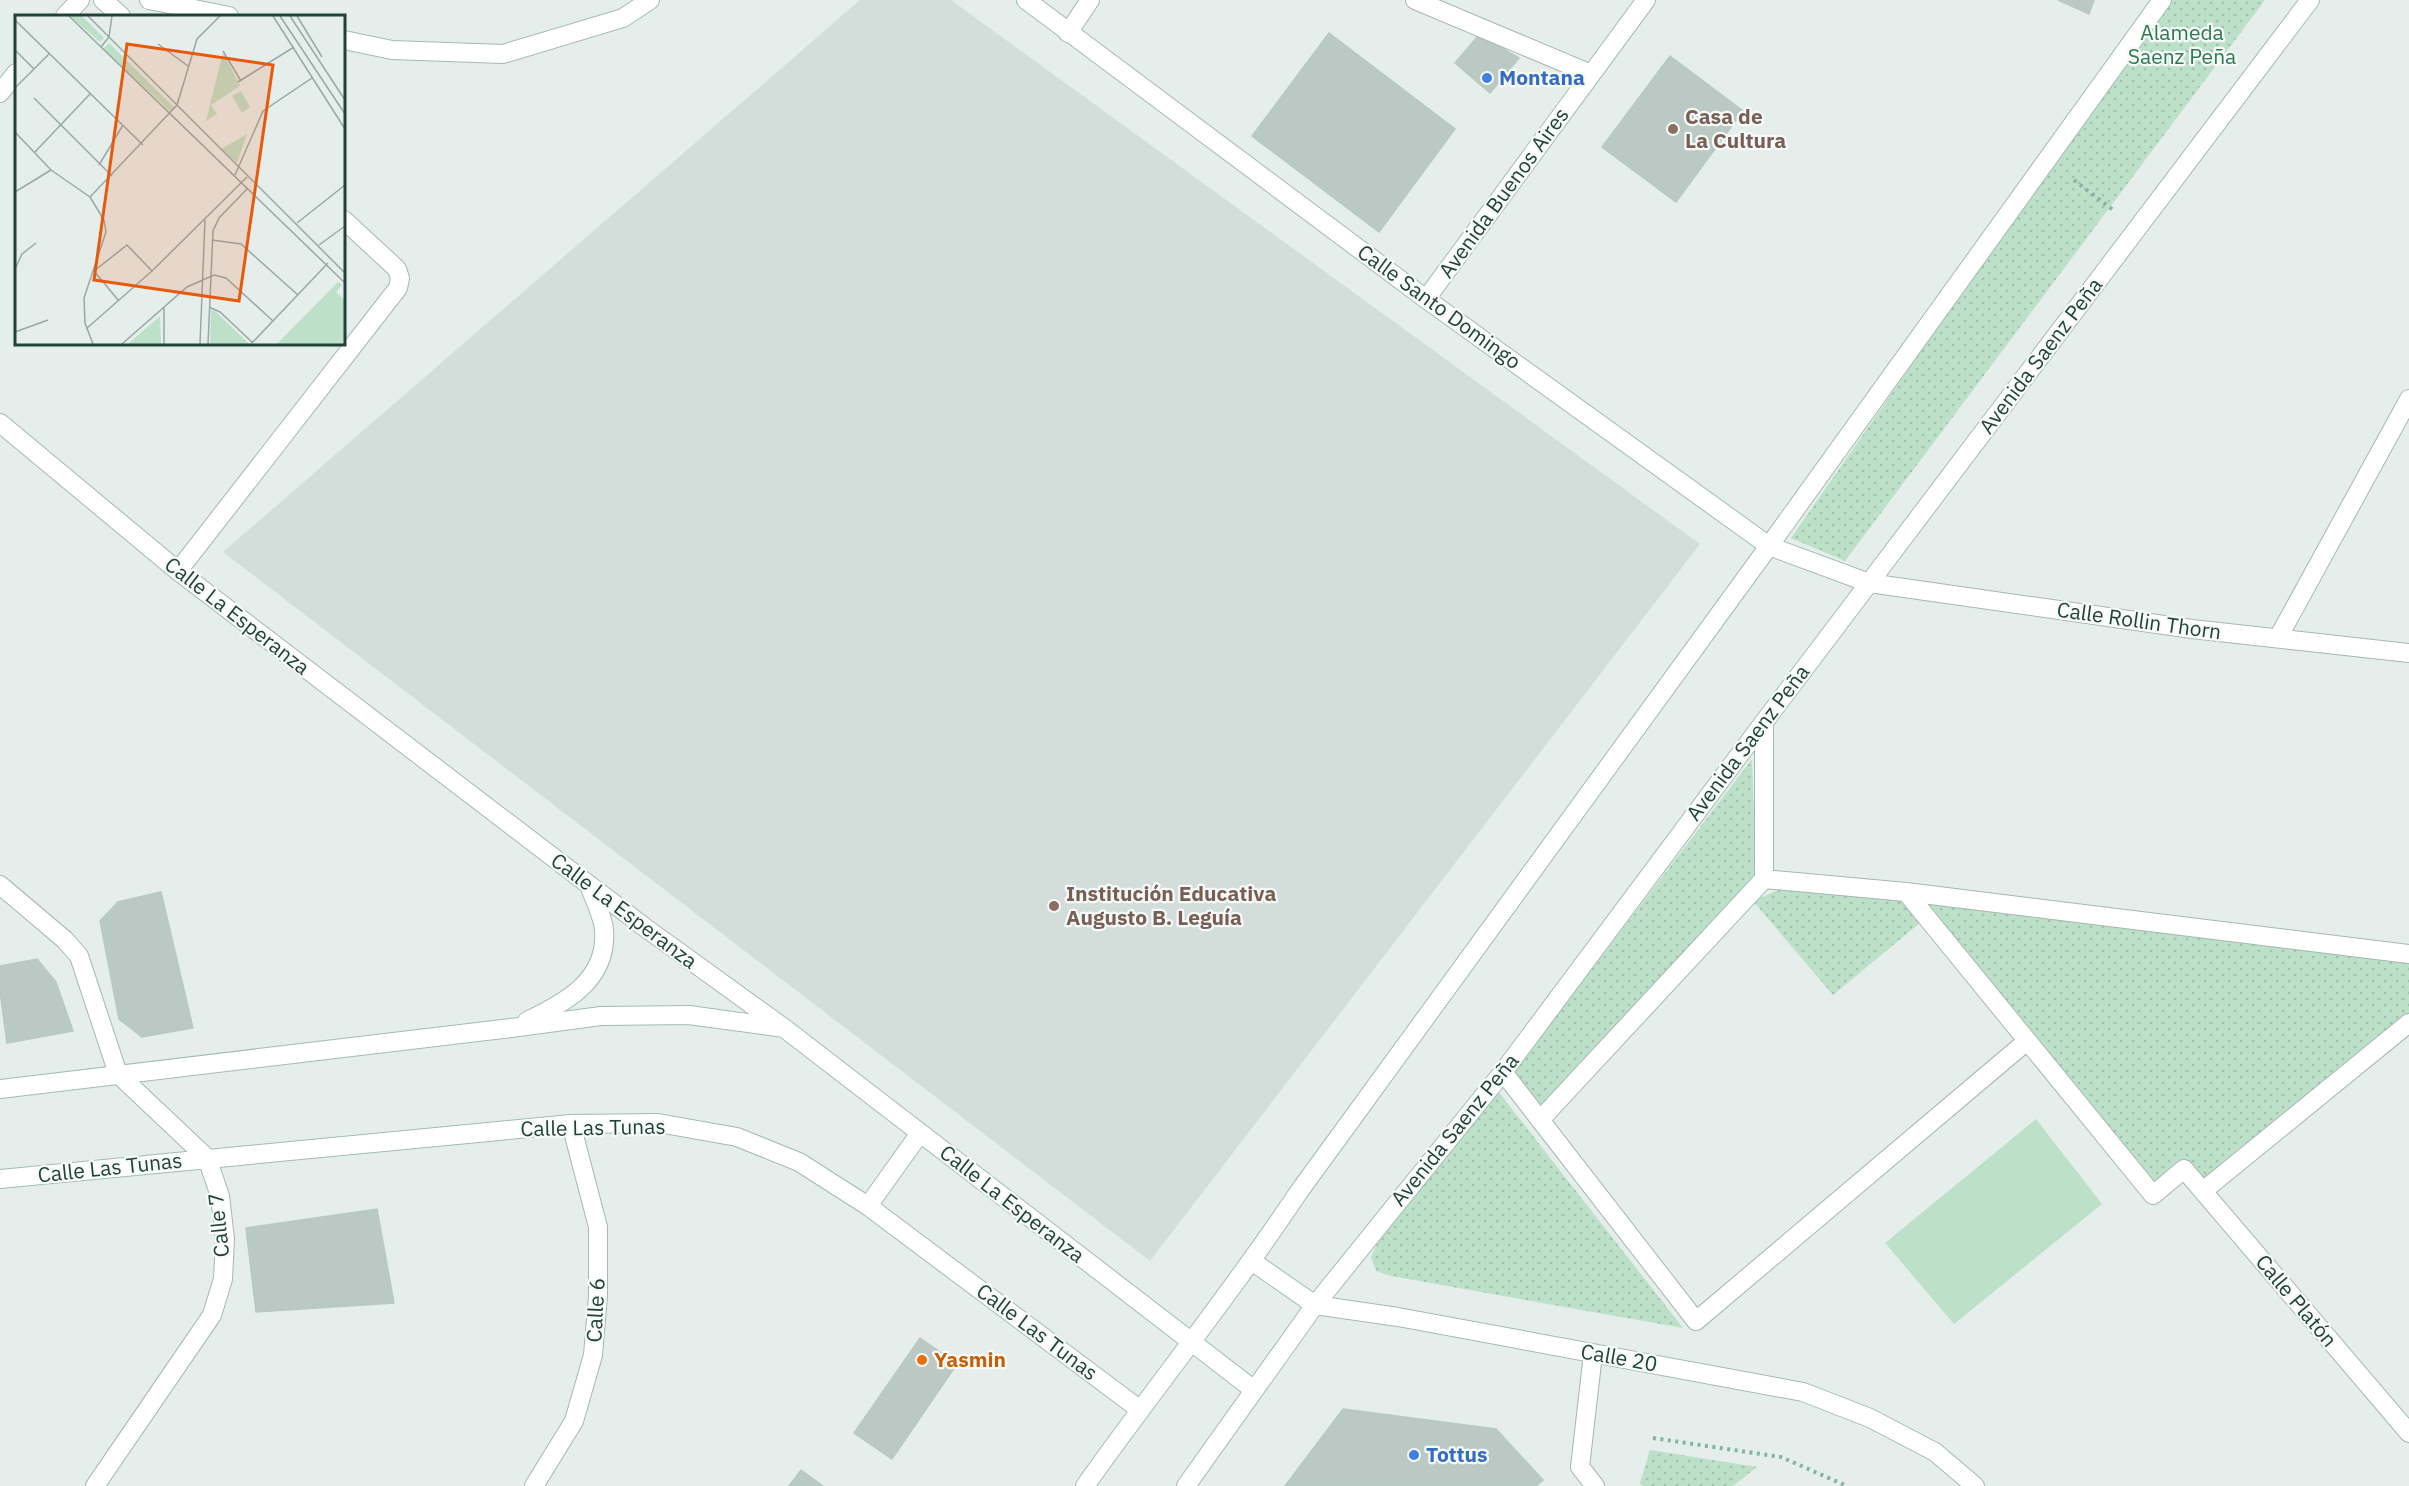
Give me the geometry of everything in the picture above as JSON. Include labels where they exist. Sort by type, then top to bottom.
[{"type":"street","points":[[66,15],[80,0]]},
{"type":"street","points":[[103,0],[120,15]]},
{"type":"street","points":[[148,0],[224,15]]},
{"type":"street","points":[[345,40],[392,50],[503,54],[623,18],[650,0]]},
{"type":"street","name":"Calle Santo Domingo","points":[[1026,0],[1426,299],[1769,546],[1869,583]]},
{"type":"street","points":[[1068,33],[1090,0]]},
{"type":"street","points":[[1415,0],[1591,74]]},
{"type":"street","name":"Avenida Buenos Aires","points":[[1426,299],[1646,0]]},
{"type":"street","points":[[1085,1486],[1190,1341],[1253,1262],[1298,1193],[1769,546],[2162,0]]},
{"type":"street","name":"Avenida Saenz Peña","points":[[1186,1486],[1315,1305],[1503,1072],[1764,722],[2310,0]]},
{"type":"street","points":[[0,93],[15,74]]},
{"type":"street","points":[[178,571],[398,288],[400,278],[397,269],[345,221]]},
{"type":"street","points":[[2278,639],[2409,399]]},
{"type":"street","name":"Calle La Esperanza","points":[[0,423],[178,571],[589,885],[784,1028],[1254,1390]]},
{"type":"street","name":"Calle Rollin Thorn","points":[[1869,583],[2192,629],[2409,653]]},
{"type":"street","points":[[1540,1120],[1764,879],[1764,722]]},
{"type":"street","points":[[1764,879],[1906,892],[2409,954]]},
{"type":"street","points":[[0,885],[65,940],[79,956],[118,1074]]},
{"type":"street","points":[[511,1028],[554,1008],[583,987],[601,958],[604,929],[589,885]]},
{"type":"street","points":[[1503,1072],[1696,1321],[2027,1041],[1906,892]]},
{"type":"street","points":[[0,1089],[602,1016],[678,1015],[784,1028]]},
{"type":"street","points":[[2203,1191],[2409,1023]]},
{"type":"street","name":"Calle Platón","points":[[2027,1041],[2153,1195],[2184,1169],[2409,1433]]},
{"type":"street","name":"Calle 7","points":[[95,1486],[212,1315],[223,1279],[225,1239],[219,1196],[207,1158],[118,1074]]},
{"type":"street","name":"Calle Las Tunas","points":[[0,1179],[571,1124],[658,1123],[737,1137],[799,1162],[868,1206],[1139,1409]]},
{"type":"street","name":"Calle 6","points":[[534,1486],[574,1421],[593,1355],[598,1296],[598,1227],[571,1124]]},
{"type":"street","points":[[868,1206],[920,1133]]},
{"type":"street","name":"Calle 20","points":[[1253,1262],[1315,1305],[1398,1317],[1803,1392],[1870,1418],[1935,1452],[1975,1486]]},
{"type":"street","points":[[1593,1354],[1580,1467],[1595,1486]]},
{"type":"path","points":[[2047,159],[2137,228]]},
{"type":"path","points":[[1653,1438],[1781,1457],[1847,1486]]},
{"type":"shaded area","name":"Institución Educativa Augusto B. Leguía","points":[[860,0],[951,0],[1700,544],[1150,1261],[223,552]]},
{"type":"green space","name":"Alameda Saenz Peña","points":[[2166,0],[2265,0],[1845,561],[1791,538]]},
{"type":"green space","points":[[1752,759],[1756,876],[1542,1108],[1512,1074]]},
{"type":"green space","points":[[1783,888],[1906,892],[2409,959],[2409,1016],[2203,1185],[2184,1163],[2153,1187],[1921,922],[1833,995],[1753,901]]},
{"type":"green space","points":[[1497,1090],[1683,1328],[1391,1276],[1376,1271],[1371,1257],[1378,1242]]},
{"type":"green space","points":[[2036,1119],[2102,1204],[1954,1324],[1885,1243]]},
{"type":"green space","points":[[1650,1450],[1757,1467],[1733,1486],[1643,1486],[1640,1483]]},
{"type":"building","points":[[2058,0],[2094,0],[2089,14]]},
{"type":"building","points":[[1329,33],[1455,129],[1379,232],[1252,136]]},
{"type":"building","name":"Montana","points":[[1479,35],[1519,58],[1490,93],[1455,63]]},
{"type":"building","name":"Casa de La Cultura","points":[[1670,56],[1743,111],[1676,202],[1602,147]]},
{"type":"building","points":[[161,892],[193,1028],[142,1037],[119,1019],[100,921],[118,902]]},
{"type":"building","points":[[37,959],[56,982],[73,1031],[7,1043],[0,991],[0,966]]},
{"type":"building","points":[[377,1209],[394,1303],[256,1312],[246,1228]]},
{"type":"building","points":[[920,1338],[957,1364],[892,1459],[854,1433]]},
{"type":"building","name":"Tottus","points":[[1343,1409],[1496,1429],[1543,1480],[1536,1486],[1285,1486]]},
{"type":"building","points":[[801,1470],[823,1486],[789,1486]]},
{"type":"place","name":"Montana","points":[[1487,78]]},
{"type":"place","name":"Casa de La Cultura","points":[[1673,129]]},
{"type":"place","name":"Institución Educativa Augusto B. Leguía","points":[[1054,906]]},
{"type":"place","name":"Yasmin","points":[[922,1360]]},
{"type":"place","name":"Tottus","points":[[1414,1455]]}]
